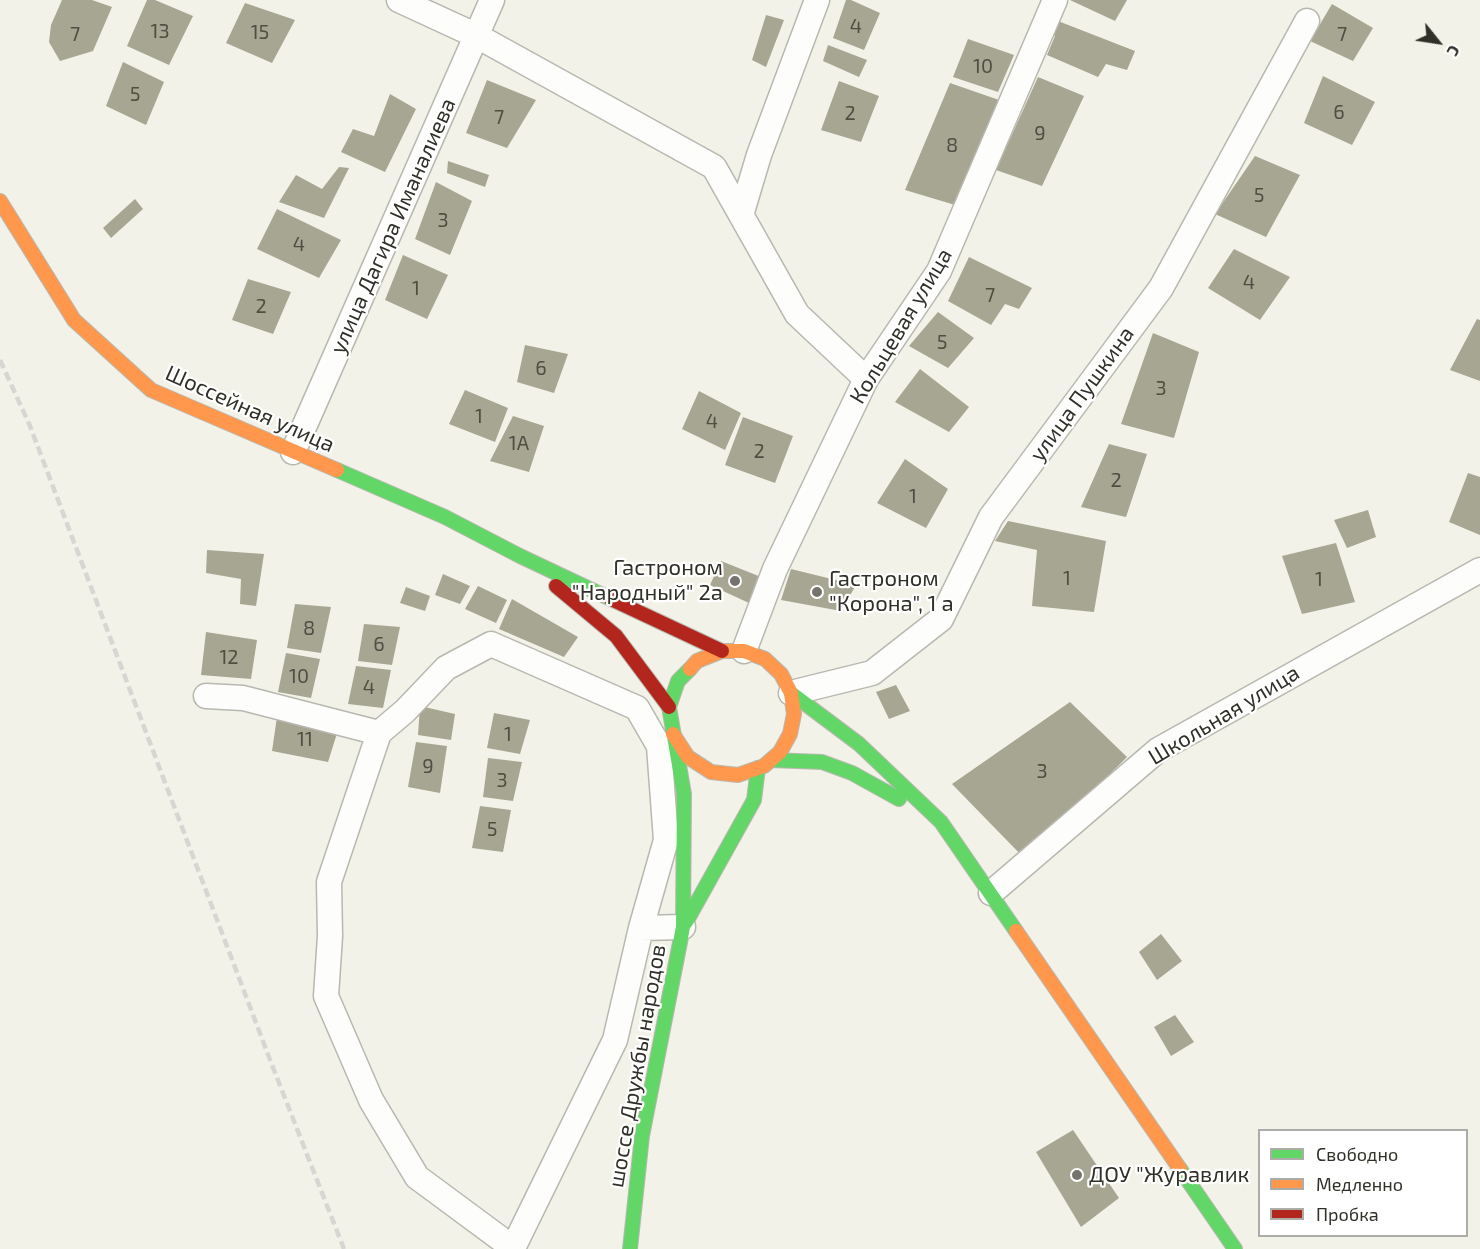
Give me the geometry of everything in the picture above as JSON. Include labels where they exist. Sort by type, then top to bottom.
[{"type":"main road","name":"Шоссейная улица","points":[[0,201],[74,320],[151,390],[445,517],[520,556]]},
{"type":"main road","points":[[520,556],[733,651],[765,660],[781,674],[791,693],[794,714],[790,734],[780,752],[764,766],[738,775],[711,772],[688,757],[673,734]]},
{"type":"main road","points":[[520,556],[616,636],[669,707]]},
{"type":"main road","points":[[683,927],[684,794],[669,707],[678,681],[697,661],[733,651]]},
{"type":"main road","points":[[791,693],[859,744],[941,822],[1235,1249]]},
{"type":"main road","points":[[771,760],[822,762],[852,773],[941,822]]},
{"type":"main road","points":[[683,927],[754,800],[758,768]]},
{"type":"main road","name":"шоссе Дружбы народов","points":[[630,1249],[642,1136],[683,927]]},
{"type":"street","points":[[399,0],[477,36],[714,167],[797,314],[866,379]]},
{"type":"street","name":"улица Дагира Иманалиева","points":[[293,452],[492,0]]},
{"type":"street","points":[[741,215],[759,155],[817,0]]},
{"type":"street","name":"Кольцевая улица","points":[[733,651],[866,379],[939,271],[1055,0]]},
{"type":"street","name":"улица Пушкина","points":[[791,693],[872,673],[941,619],[991,518],[1161,288],[1307,21]]},
{"type":"street","name":"Школьная улица","points":[[991,892],[1158,750],[1480,570]]},
{"type":"street","points":[[491,644],[637,708],[659,746],[666,840],[641,928],[615,1040],[513,1248],[417,1177],[371,1100],[326,996],[330,936],[329,882],[379,734],[405,711],[446,668],[491,644]]},
{"type":"street","points":[[206,696],[243,698],[379,734]]},
{"type":"street","points":[[641,928],[683,927]]},
{"type":"building","points":[[62,0],[92,0],[112,7],[93,51],[60,61],[49,42],[51,25]]},
{"type":"building","points":[[147,0],[155,0],[193,16],[169,65],[127,46]]},
{"type":"building","points":[[846,0],[880,13],[864,50],[833,38]]},
{"type":"building","points":[[1070,0],[1127,0],[1115,21]]},
{"type":"building","points":[[245,3],[295,20],[272,63],[226,43]]},
{"type":"building","points":[[1332,4],[1373,28],[1353,61],[1310,41]]},
{"type":"building","points":[[766,15],[784,20],[766,67],[752,60]]},
{"type":"building","points":[[1058,21],[1135,51],[1127,70],[1106,64],[1098,77],[1047,55],[1055,36],[1050,33]]},
{"type":"building","points":[[968,39],[1014,55],[998,92],[953,77]]},
{"type":"building","points":[[828,45],[867,60],[859,77],[823,61]]},
{"type":"building","points":[[123,62],[164,82],[146,125],[106,106]]},
{"type":"building","points":[[1323,76],[1375,102],[1352,145],[1304,123]]},
{"type":"building","points":[[1038,77],[1084,96],[1042,186],[996,170]]},
{"type":"building","points":[[487,80],[536,100],[507,148],[466,133]]},
{"type":"building","points":[[839,81],[879,96],[861,142],[821,130]]},
{"type":"building","points":[[950,83],[999,100],[955,205],[905,190]]},
{"type":"building","points":[[390,94],[416,109],[385,172],[341,152],[353,129],[374,136]]},
{"type":"building","points":[[1255,156],[1300,175],[1266,237],[1215,214]]},
{"type":"building","points":[[448,161],[489,175],[485,187],[447,173]]},
{"type":"building","points":[[339,167],[349,168],[324,218],[279,202],[296,175],[322,189]]},
{"type":"building","points":[[436,182],[472,201],[450,255],[415,239]]},
{"type":"building","points":[[135,199],[143,209],[111,238],[103,228]]},
{"type":"building","points":[[277,209],[341,240],[319,278],[257,249]]},
{"type":"building","points":[[1234,249],[1290,277],[1260,320],[1208,288]]},
{"type":"building","points":[[403,255],[448,275],[427,319],[385,300]]},
{"type":"building","points":[[969,257],[1032,288],[1019,309],[1005,304],[991,325],[948,301]]},
{"type":"building","points":[[248,279],[291,292],[273,334],[232,320]]},
{"type":"building","points":[[938,312],[974,338],[948,368],[909,346]]},
{"type":"building","points":[[1477,319],[1480,320],[1480,381],[1450,370]]},
{"type":"building","points":[[1153,333],[1199,352],[1174,438],[1121,424]]},
{"type":"building","points":[[525,345],[568,354],[554,393],[517,382]]},
{"type":"building","points":[[920,369],[969,407],[949,432],[895,402]]},
{"type":"building","points":[[465,390],[508,408],[495,442],[449,424]]},
{"type":"building","points":[[699,391],[741,413],[725,450],[682,429]]},
{"type":"building","points":[[513,416],[544,426],[529,472],[490,461]]},
{"type":"building","points":[[743,417],[793,436],[775,483],[725,465]]},
{"type":"building","points":[[1109,444],[1147,454],[1126,517],[1081,507]]},
{"type":"building","points":[[905,459],[948,489],[926,528],[877,503]]},
{"type":"building","points":[[1468,473],[1480,477],[1480,535],[1449,522]]},
{"type":"building","points":[[1368,510],[1376,537],[1347,548],[1334,520]]},
{"type":"building","points":[[1008,521],[1106,541],[1094,612],[1032,606],[1037,550],[995,541]]},
{"type":"building","points":[[1336,543],[1355,602],[1302,614],[1282,556]]},
{"type":"building","points":[[207,550],[264,554],[256,606],[240,604],[241,579],[206,573]]},
{"type":"building","name":"Гастроном \"Народный\" 2а","points":[[721,561],[761,577],[749,603],[710,585]]},
{"type":"building","name":"Гастроном \"Корона\", 1 а","points":[[791,569],[856,585],[841,611],[781,600]]},
{"type":"building","points":[[443,574],[470,586],[460,604],[435,595]]},
{"type":"building","points":[[478,586],[507,600],[496,623],[465,609]]},
{"type":"building","points":[[406,587],[430,596],[425,611],[400,603]]},
{"type":"building","points":[[512,599],[578,637],[564,657],[499,629]]},
{"type":"building","points":[[295,604],[331,607],[321,653],[287,648]]},
{"type":"building","points":[[364,624],[400,627],[392,665],[358,661]]},
{"type":"building","points":[[206,632],[257,640],[251,679],[201,675]]},
{"type":"building","points":[[286,653],[320,659],[311,698],[278,692]]},
{"type":"building","points":[[356,666],[391,670],[383,708],[348,704]]},
{"type":"building","points":[[896,685],[910,711],[889,719],[876,692]]},
{"type":"building","points":[[1070,702],[1127,757],[1025,859],[952,784]]},
{"type":"building","points":[[420,706],[455,714],[451,740],[418,735]]},
{"type":"building","points":[[494,713],[530,720],[520,754],[487,748]]},
{"type":"building","points":[[277,717],[339,727],[328,762],[272,751]]},
{"type":"building","points":[[416,742],[447,746],[440,793],[408,787]]},
{"type":"building","points":[[488,758],[522,762],[513,801],[483,797]]},
{"type":"building","points":[[480,806],[511,810],[503,852],[472,848]]},
{"type":"building","points":[[1161,934],[1182,961],[1157,980],[1139,952]]},
{"type":"building","points":[[1175,1015],[1194,1042],[1171,1056],[1154,1027]]},
{"type":"building","name":"ДОУ \"Журавлик","points":[[1073,1130],[1119,1198],[1081,1227],[1036,1152]]},
{"type":"railway","points":[[0,360],[30,426],[344,1249]]},
{"type":"traffic: fast","points":[[337,470],[445,517],[611,599]]},
{"type":"traffic: fast","points":[[630,1249],[642,1136],[683,927],[684,794],[669,707],[678,681],[690,669]]},
{"type":"traffic: fast","points":[[791,693],[859,744],[941,822],[1016,931]]},
{"type":"traffic: fast","points":[[771,760],[822,762],[852,773],[899,799]]},
{"type":"traffic: fast","points":[[686,922],[754,800],[758,768]]},
{"type":"traffic: fast","points":[[1180,1169],[1235,1249]]},
{"type":"traffic: slow","points":[[0,201],[74,320],[151,390],[337,470]]},
{"type":"traffic: slow","points":[[673,734],[688,757],[711,772],[738,775],[764,766],[780,752],[790,734],[794,714],[791,693],[781,674],[765,659],[744,651],[722,651],[697,661],[690,669]]},
{"type":"traffic: slow","points":[[1016,931],[1180,1169]]},
{"type":"traffic: jam","points":[[556,586],[616,636],[669,707]]},
{"type":"traffic: jam","points":[[611,599],[722,651]]},
{"type":"place","name":"Гастроном \"Народный\" 2а","points":[[735,581]]},
{"type":"place","name":"Гастроном \"Корона\", 1 а","points":[[817,592]]},
{"type":"place","name":"ДОУ \"Журавлик","points":[[1077,1175]]}]
